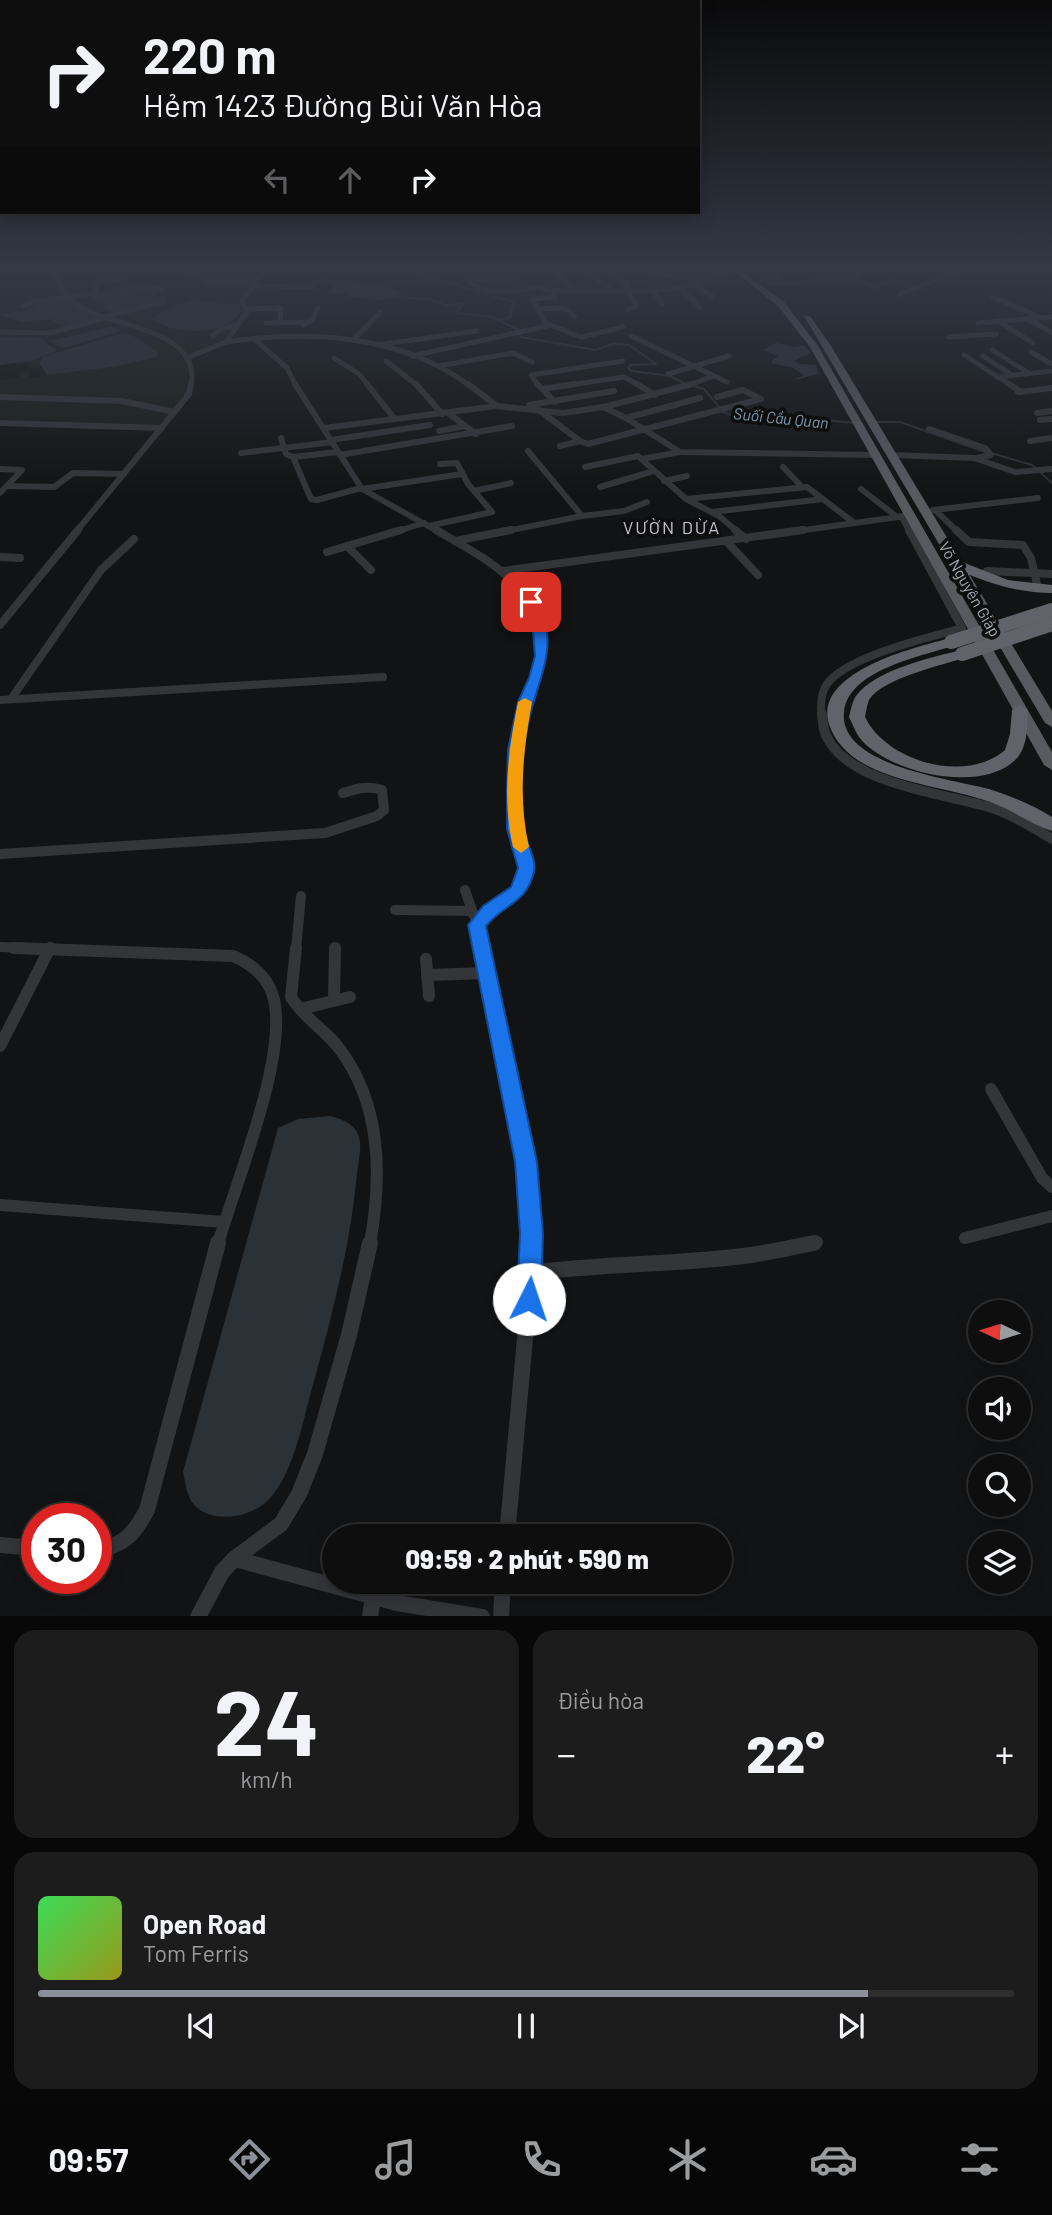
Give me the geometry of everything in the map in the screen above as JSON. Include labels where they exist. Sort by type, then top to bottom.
[{"type":"highway","name":"Võ Nguyên Giáp","points":[[812,345],[876,455],[903,516],[1052,765]]},
{"type":"highway","name":"Võ Nguyên Giáp","points":[[827,345],[892,455],[931,510],[957,564],[1052,723]]},
{"type":"highway","points":[[957,564],[990,580],[1012,586],[1052,589]]},
{"type":"highway","points":[[1020,710],[1017,740],[1012,754],[998,765],[977,772],[951,773],[923,768],[897,759],[877,746],[863,730],[857,715],[860,701],[873,688],[957,648],[1052,610]]},
{"type":"highway","points":[[1052,624],[881,666],[842,689],[834,705],[835,724],[849,744],[869,759],[891,771],[1004,801],[1052,825]]},
{"type":"street","points":[[0,625],[189,394],[193,385],[194,367],[189,357],[175,345]]},
{"type":"street","points":[[189,357],[218,345]]},
{"type":"street","points":[[261,345],[287,368],[302,398],[362,488],[378,500],[456,541],[503,571],[531,602],[541,635],[542,656],[525,702],[515,750],[515,829],[527,868],[518,891],[489,910],[477,925]]},
{"type":"street","points":[[379,345],[439,366],[497,406]]},
{"type":"street","points":[[410,356],[459,345]]},
{"type":"street","points":[[650,345],[727,382]]},
{"type":"street","points":[[992,350],[1030,373]]},
{"type":"street","points":[[1031,352],[1052,364]]},
{"type":"street","points":[[439,366],[513,353],[518,353],[532,362]]},
{"type":"street","points":[[964,355],[1021,391]]},
{"type":"street","points":[[668,374],[729,356]]},
{"type":"street","points":[[983,356],[1013,375]]},
{"type":"street","points":[[334,358],[359,373],[394,418]]},
{"type":"street","points":[[386,361],[445,413],[476,434]]},
{"type":"street","points":[[555,402],[531,375],[623,361]]},
{"type":"street","points":[[996,365],[1013,363]]},
{"type":"street","points":[[997,377],[1052,371]]},
{"type":"street","points":[[324,428],[497,406],[564,412],[603,407],[655,395],[713,376]]},
{"type":"street","points":[[543,389],[624,377],[655,395]]},
{"type":"street","points":[[1011,393],[1052,388]]},
{"type":"street","points":[[539,410],[588,444],[761,399],[743,390],[717,397]]},
{"type":"street","points":[[519,407],[614,391]]},
{"type":"street","points":[[613,411],[680,395]]},
{"type":"street","points":[[0,397],[122,401],[174,412]]},
{"type":"street","points":[[626,418],[700,398]]},
{"type":"street","points":[[603,407],[647,430],[680,452]]},
{"type":"street","points":[[1052,411],[1038,417],[1052,419]]},
{"type":"street","points":[[0,423],[162,428]]},
{"type":"street","points":[[281,438],[286,454],[293,457],[430,425]]},
{"type":"street","points":[[439,431],[465,426]]},
{"type":"street","points":[[241,453],[476,434],[512,426]]},
{"type":"street","points":[[929,429],[990,453],[974,458]]},
{"type":"street","points":[[1030,441],[1052,438]]},
{"type":"street","points":[[560,446],[580,441]]},
{"type":"street","points":[[528,451],[582,516]]},
{"type":"street","points":[[642,460],[680,452],[876,455]]},
{"type":"street","points":[[585,467],[631,455],[642,460],[685,499],[712,512],[746,539]]},
{"type":"street","points":[[892,455],[974,458],[1010,471],[1052,469]]},
{"type":"street","points":[[293,457],[311,499],[317,500],[362,488],[462,474]]},
{"type":"street","points":[[327,552],[426,524],[492,512],[474,491],[456,462],[440,464]]},
{"type":"street","points":[[782,467],[802,487]]},
{"type":"street","points":[[0,469],[22,470],[0,493]]},
{"type":"street","points":[[600,487],[654,471]]},
{"type":"street","points":[[7,486],[54,487],[76,472],[124,474]]},
{"type":"street","points":[[664,481],[687,476]]},
{"type":"street","points":[[474,491],[511,483]]},
{"type":"street","points":[[685,499],[810,488],[853,522]]},
{"type":"street","points":[[861,489],[903,516],[962,628],[872,657],[846,668],[829,682],[821,701],[821,720],[832,744],[855,767],[880,779],[997,810],[1052,839]]},
{"type":"street","points":[[931,510],[1038,498]]},
{"type":"street","points":[[712,512],[823,499]]},
{"type":"street","points":[[456,541],[582,516],[624,511],[647,502]]},
{"type":"street","points":[[931,510],[969,542],[1021,544],[1031,558],[1037,584]]},
{"type":"street","points":[[503,571],[903,516]]},
{"type":"street","points":[[11,699],[93,580],[110,560],[134,539]]},
{"type":"street","points":[[727,542],[758,575]]},
{"type":"street","points":[[347,546],[371,570]]},
{"type":"street","points":[[0,557],[20,558]]},
{"type":"street","points":[[987,571],[1052,574]]},
{"type":"street","points":[[0,700],[383,677]]},
{"type":"street","points":[[0,854],[325,833],[377,816],[384,810],[385,801],[379,787],[343,793]]},
{"type":"street","points":[[465,890],[477,925],[500,1026],[526,1162],[531,1273],[508,1524]]},
{"type":"street","points":[[198,1616],[212,1583],[234,1559],[269,1536],[293,1508],[316,1451],[346,1347],[371,1233],[377,1161],[372,1111],[360,1080],[339,1048],[291,997],[301,895]]},
{"type":"street","points":[[395,910],[472,911]]},
{"type":"street","points":[[0,947],[233,956],[248,962],[263,975],[271,989],[275,1008],[271,1068],[224,1222],[147,1510],[132,1538],[112,1548]]},
{"type":"street","points":[[334,1000],[335,947]]},
{"type":"street","points":[[0,1046],[50,948]]},
{"type":"street","points":[[426,959],[429,996]]},
{"type":"street","points":[[427,975],[487,973]]},
{"type":"street","points":[[300,1009],[350,997]]},
{"type":"street","points":[[991,1088],[1042,1178],[1052,1187]]},
{"type":"street","points":[[0,1205],[224,1222]]},
{"type":"street","points":[[965,1238],[1052,1216]]},
{"type":"street","points":[[531,1273],[584,1266],[640,1265],[751,1255],[817,1242]]},
{"type":"street","points":[[0,1545],[21,1547]]},
{"type":"street","points":[[234,1559],[373,1597],[482,1616]]},
{"type":"street","points":[[501,1616],[502,1594]]},
{"type":"street","points":[[370,1616],[373,1597]]},
{"type":"shaded area","points":[[0,345],[49,345],[56,349],[55,352],[31,361],[0,365]]},
{"type":"shaded area","points":[[46,345],[81,345],[42,357],[39,363],[41,369],[27,368],[32,363],[0,365],[31,361],[55,352]]},
{"type":"shaded area","points":[[81,345],[148,345],[158,352],[157,357],[112,367],[47,375],[39,363],[42,357]]},
{"type":"shaded area","points":[[134,345],[169,345],[192,367],[187,394],[161,427],[0,422],[0,380],[19,377],[18,373],[29,372],[30,378]]},
{"type":"shaded area","points":[[178,345],[215,345],[190,355]]},
{"type":"shaded area","points":[[772,345],[804,345],[811,353],[794,361],[816,365],[819,374],[794,380],[804,375],[791,367],[773,364],[771,361],[778,356],[763,350]]},
{"type":"shaded area","points":[[330,1116],[354,1127],[359,1136],[360,1153],[350,1229],[339,1284],[296,1446],[280,1485],[266,1503],[239,1515],[228,1517],[209,1514],[192,1502],[183,1472],[278,1128],[298,1119]]},
{"type":"waterway","name":"Suối Cầu Quan","points":[[569,345],[595,350],[609,345]]},
{"type":"waterway","name":"Suối Cầu Quan","points":[[630,345],[656,364],[630,365],[628,368],[631,371],[670,376],[686,384]]},
{"type":"waterway","name":"Suối Cầu Quan","points":[[693,386],[704,389],[719,407]]},
{"type":"waterway","name":"Suối Cầu Quan","points":[[723,412],[734,416],[766,414],[854,423]]},
{"type":"waterway","name":"Suối Cầu Quan","points":[[875,422],[900,422],[985,452]]},
{"type":"waterway","name":"Suối Cầu Quan","points":[[991,453],[1032,465],[1052,483]]},
{"type":"slow traffic","points":[[521,847],[515,829],[515,750],[525,702]]},
{"type":"district","name":"VƯỜN DỪA","points":[[672,528]]},
{"type":"route","points":[[529,1299],[531,1234],[526,1162],[477,925],[489,910],[518,891],[527,868],[515,829],[514,790],[515,750],[525,702],[542,656],[538,620],[531,602]]}]
